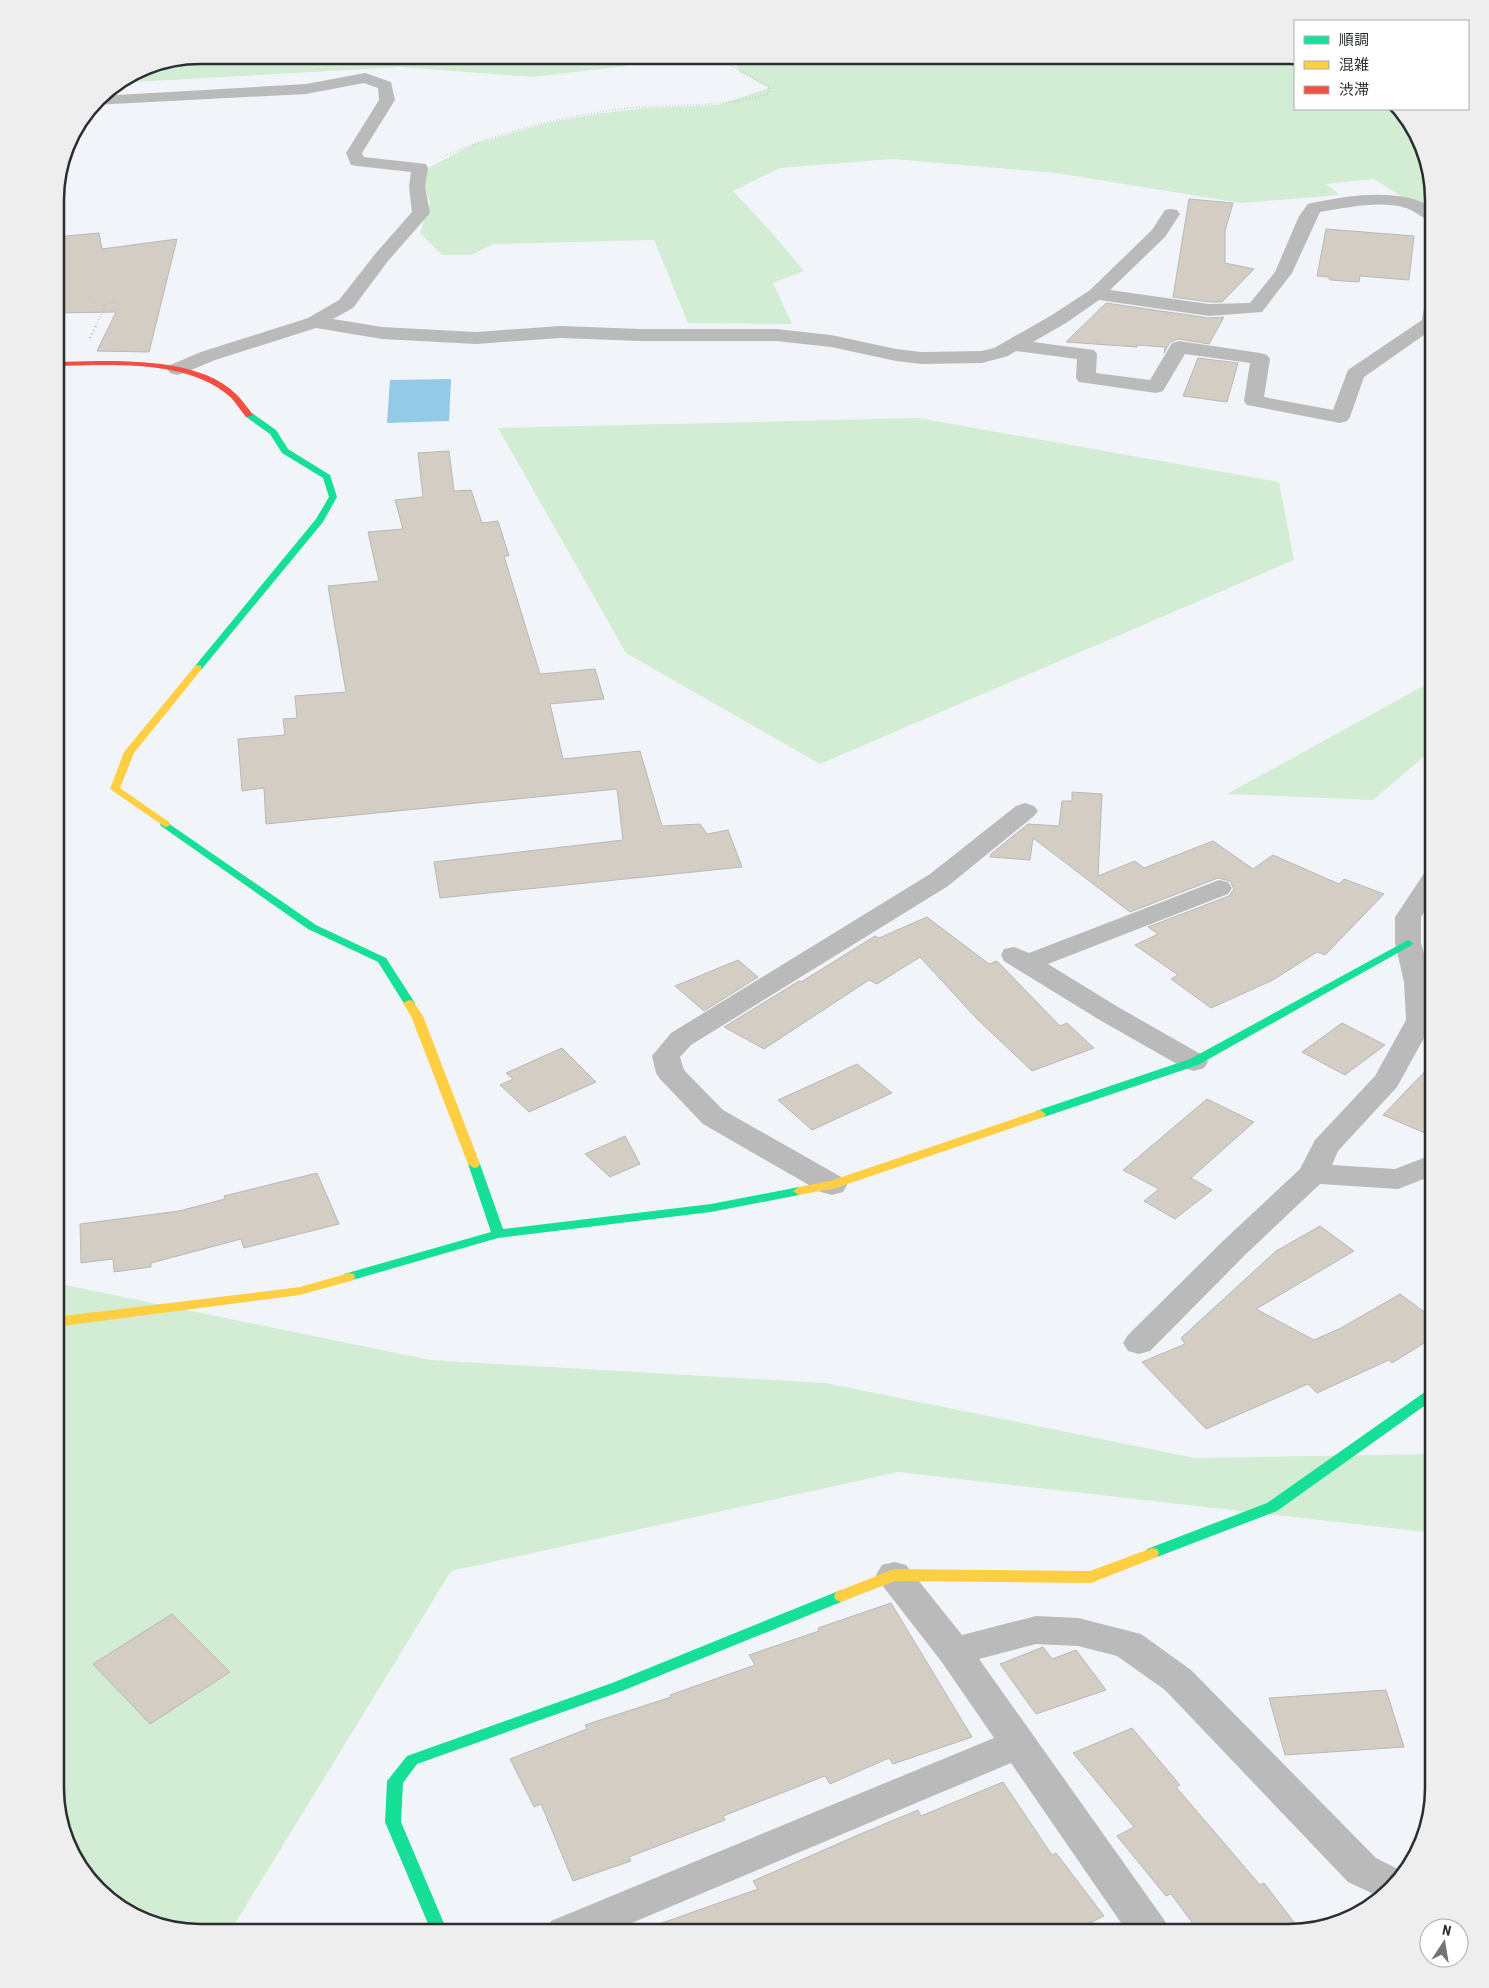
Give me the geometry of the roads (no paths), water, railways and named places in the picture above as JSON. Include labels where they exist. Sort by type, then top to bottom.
[{"type":"street","points":[[109,100],[306,89],[364,78],[385,85],[387,100],[354,153],[357,161],[420,168],[417,187],[420,213],[382,257],[346,304],[315,322],[208,356],[177,369]]},
{"type":"street","points":[[1096,294],[1209,310],[1255,308],[1282,273],[1308,216],[1314,208],[1362,200],[1383,200],[1425,211]]},
{"type":"street","points":[[315,322],[382,333],[476,338],[560,332],[641,335],[776,335],[831,341],[896,356],[921,358],[982,357],[1001,352],[1059,319],[1096,294],[1159,233],[1171,214]]},
{"type":"street","points":[[1012,345],[1087,354],[1086,378],[1156,387],[1179,347],[1260,359],[1254,401],[1340,417],[1356,374],[1425,326]]},
{"type":"street","points":[[64,364],[118,363],[177,369],[206,378],[232,394],[248,415],[273,432],[285,450],[327,477],[332,497],[320,520],[129,752],[115,789],[312,926],[382,960],[417,1016],[468,1144],[498,1234]]},
{"type":"street","points":[[832,1185],[713,1117],[670,1074],[666,1056],[681,1040],[939,880],[1025,811]]},
{"type":"street","points":[[1194,1062],[1108,1014],[1021,959],[1219,888]]},
{"type":"street","points":[[1140,1343],[1235,1246],[1313,1174],[1326,1147],[1387,1081],[1420,1020],[1418,982],[1408,943],[1408,917],[1425,892]]},
{"type":"street","points":[[64,1321],[300,1291],[498,1234],[711,1208],[832,1185],[1194,1062],[1408,943]]},
{"type":"street","points":[[1313,1174],[1398,1179],[1425,1168]]},
{"type":"street","points":[[436,1924],[393,1822],[394,1781],[412,1760],[617,1687],[894,1576],[1090,1576],[1272,1507],[1425,1398]]},
{"type":"street","points":[[894,1576],[954,1651],[1145,1924]]},
{"type":"street","points":[[954,1651],[1036,1630],[1078,1632],[1128,1644],[1178,1680],[1362,1870],[1387,1882]]},
{"type":"street","points":[[587,1924],[1018,1744]]},
{"type":"water","points":[[451,379],[449,421],[387,423],[390,380]]}]
